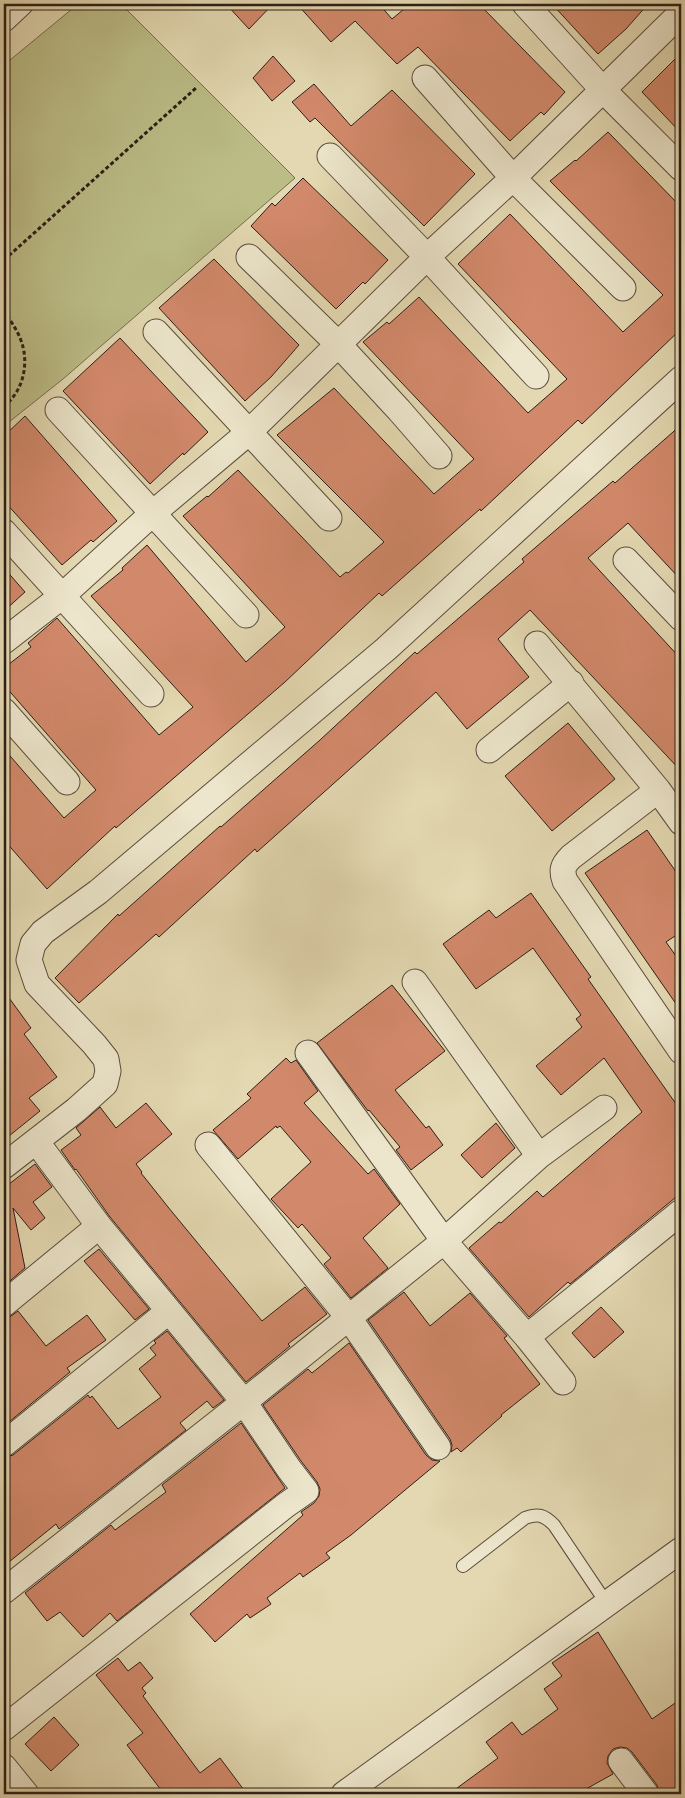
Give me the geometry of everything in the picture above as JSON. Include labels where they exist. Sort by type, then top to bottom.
[{"type":"street","points":[[4,19],[20,4]]},
{"type":"street","points":[[525,4],[603,90],[681,168]]},
{"type":"street","points":[[4,641],[62,596],[152,513],[248,433],[427,257],[513,178],[681,13]]},
{"type":"street","points":[[424,78],[513,178],[623,288]]},
{"type":"street","points":[[330,156],[427,257],[536,376]]},
{"type":"street","points":[[249,257],[339,345],[400,410],[439,456]]},
{"type":"street","points":[[156,332],[248,433],[330,518]]},
{"type":"street","points":[[4,1166],[105,1084],[108,1071],[106,1059],[94,1044],[37,984],[29,960],[33,944],[43,932],[98,892],[386,648],[681,379]]},
{"type":"street","points":[[58,410],[246,615]]},
{"type":"street","points":[[4,532],[151,694]]},
{"type":"street","points":[[626,560],[681,618]]},
{"type":"street","points":[[537,644],[658,790],[681,822]]},
{"type":"street","points":[[489,750],[571,683]]},
{"type":"street","points":[[4,711],[67,782]]},
{"type":"street","points":[[658,790],[571,857],[563,865],[562,872],[564,881],[681,1051]]},
{"type":"street","points":[[415,982],[539,1156]]},
{"type":"street","points":[[308,1053],[444,1241],[527,1337],[563,1382]]},
{"type":"street","points":[[4,1591],[349,1318],[444,1241],[539,1156],[604,1108]]},
{"type":"street","points":[[4,1728],[306,1491],[244,1402],[99,1226],[36,1141]]},
{"type":"street","points":[[208,1145],[349,1318],[438,1447]]},
{"type":"street","points":[[527,1337],[681,1212]]},
{"type":"street","points":[[4,1304],[99,1226]]},
{"type":"street","points":[[4,1444],[169,1311]]},
{"type":"street","points":[[344,1794],[681,1550]]},
{"type":"street","points":[[622,1761],[646,1794]]},
{"type":"street","points":[[4,1767],[26,1794]]},
{"type":"lane","points":[[464,1566],[525,1518],[534,1514],[544,1515],[554,1525],[607,1604]]},
{"type":"path","points":[[4,260],[196,88]]},
{"type":"path","points":[[4,310],[21,339],[26,366],[20,387],[4,406]]},
{"type":"green space","points":[[78,4],[121,4],[295,178],[63,379],[4,426],[4,65]]},
{"type":"building","points":[[226,4],[273,4],[249,29]]},
{"type":"building","points":[[297,4],[379,4],[392,19],[410,4],[479,4],[565,92],[544,115],[541,112],[510,141],[418,47],[397,64],[355,21],[331,42]]},
{"type":"building","points":[[552,4],[648,4],[626,29],[598,54]]},
{"type":"building","points":[[681,53],[681,133],[642,92]]},
{"type":"building","points":[[273,56],[295,81],[272,101],[253,78]]},
{"type":"building","points":[[314,84],[351,126],[392,90],[475,174],[424,226],[315,118],[310,122],[292,102]]},
{"type":"building","points":[[608,132],[681,207],[681,329],[582,424],[578,420],[481,511],[480,509],[382,596],[379,593],[285,682],[116,828],[115,826],[47,889],[4,840],[4,749],[64,818],[96,790],[4,685],[4,668],[31,647],[28,643],[57,618],[159,735],[193,707],[91,596],[123,570],[122,568],[147,545],[246,662],[285,627],[183,516],[238,470],[340,577],[346,572],[348,573],[384,542],[277,435],[334,388],[434,494],[474,459],[363,342],[387,322],[389,324],[419,297],[528,413],[567,379],[458,264],[510,214],[623,332],[663,295],[550,181],[576,161]]},
{"type":"building","points":[[303,178],[388,260],[365,284],[363,282],[336,309],[251,226],[272,203],[275,206]]},
{"type":"building","points":[[214,259],[299,345],[271,377],[245,401],[159,308]]},
{"type":"building","points":[[120,338],[208,432],[150,484],[63,391]]},
{"type":"building","points":[[25,416],[117,521],[62,565],[4,501],[4,436]]},
{"type":"building","points":[[681,425],[681,580],[628,523],[588,558],[681,659],[681,771],[530,610],[498,639],[529,677],[467,729],[436,692],[257,852],[255,849],[159,937],[156,934],[79,1003],[55,978],[118,914],[119,916],[320,740],[415,652],[417,654],[524,562],[522,559],[613,481],[615,483]]},
{"type":"building","points":[[4,568],[25,592],[4,611]]},
{"type":"building","points":[[568,723],[615,779],[552,831],[505,776]]},
{"type":"building","points":[[647,830],[681,879],[681,932],[666,942],[681,963],[681,1011],[585,873]]},
{"type":"building","points":[[531,893],[591,977],[588,979],[681,1111],[681,1193],[570,1284],[568,1282],[529,1317],[469,1248],[537,1191],[543,1197],[642,1112],[604,1058],[561,1095],[536,1066],[582,1027],[576,1019],[581,1015],[533,948],[476,989],[443,944],[489,910],[496,918]]},
{"type":"building","points":[[392,985],[445,1051],[395,1090],[426,1128],[429,1126],[443,1145],[411,1170],[396,1150],[400,1147],[368,1111],[317,1043]]},
{"type":"building","points":[[4,991],[31,1028],[24,1034],[57,1077],[29,1098],[40,1111],[4,1140]]},
{"type":"building","points":[[286,1058],[291,1063],[296,1060],[318,1091],[304,1103],[368,1174],[374,1169],[400,1204],[363,1238],[388,1268],[351,1298],[324,1264],[331,1258],[302,1224],[298,1228],[271,1199],[311,1162],[280,1126],[277,1128],[276,1126],[238,1159],[213,1130],[251,1098],[247,1094]]},
{"type":"building","points":[[146,1103],[172,1134],[136,1164],[168,1207],[262,1321],[305,1287],[327,1314],[288,1344],[290,1346],[246,1382],[110,1217],[61,1150],[81,1135],[76,1128],[100,1107],[116,1128]]},
{"type":"building","points":[[496,1123],[515,1148],[482,1178],[461,1155]]},
{"type":"building","points":[[35,1164],[52,1187],[33,1202],[45,1218],[31,1230],[13,1208],[25,1268],[4,1286],[4,1206],[10,1205],[4,1197],[4,1188]]},
{"type":"building","points":[[99,1249],[149,1309],[135,1320],[84,1261]]},
{"type":"building","points":[[404,1292],[430,1326],[470,1293],[507,1336],[504,1338],[540,1384],[501,1415],[461,1452],[457,1448],[451,1452],[452,1445],[450,1439],[368,1320]]},
{"type":"building","points":[[601,1307],[624,1332],[594,1358],[572,1333]]},
{"type":"building","points":[[18,1311],[46,1346],[87,1315],[106,1340],[67,1368],[70,1372],[4,1426],[4,1321]]},
{"type":"building","points":[[167,1331],[224,1400],[213,1408],[207,1401],[180,1423],[186,1430],[59,1529],[56,1524],[4,1566],[4,1458],[13,1455],[88,1395],[90,1398],[92,1396],[118,1429],[161,1397],[139,1369],[156,1355],[150,1348],[156,1343],[154,1341]]},
{"type":"building","points":[[349,1343],[426,1455],[432,1460],[440,1461],[351,1535],[326,1553],[330,1558],[303,1577],[300,1573],[267,1598],[271,1604],[250,1618],[247,1614],[215,1642],[190,1614],[303,1515],[301,1512],[314,1503],[319,1496],[320,1489],[317,1482],[263,1405],[308,1369],[312,1373]]},
{"type":"building","points":[[241,1423],[285,1488],[117,1621],[110,1613],[83,1637],[60,1612],[47,1621],[25,1593],[111,1525],[115,1530],[166,1492],[162,1485]]},
{"type":"building","points":[[598,1632],[652,1719],[681,1699],[681,1794],[660,1794],[657,1785],[632,1752],[627,1748],[620,1747],[613,1749],[608,1756],[607,1763],[613,1774],[577,1794],[449,1794],[498,1758],[486,1742],[512,1722],[522,1735],[558,1709],[544,1689],[562,1676],[552,1663]]},
{"type":"building","points":[[118,1658],[128,1671],[140,1662],[153,1678],[142,1688],[146,1693],[143,1696],[200,1773],[220,1758],[247,1794],[164,1794],[127,1745],[143,1733],[96,1675]]},
{"type":"building","points":[[54,1717],[79,1745],[51,1771],[25,1744]]}]
